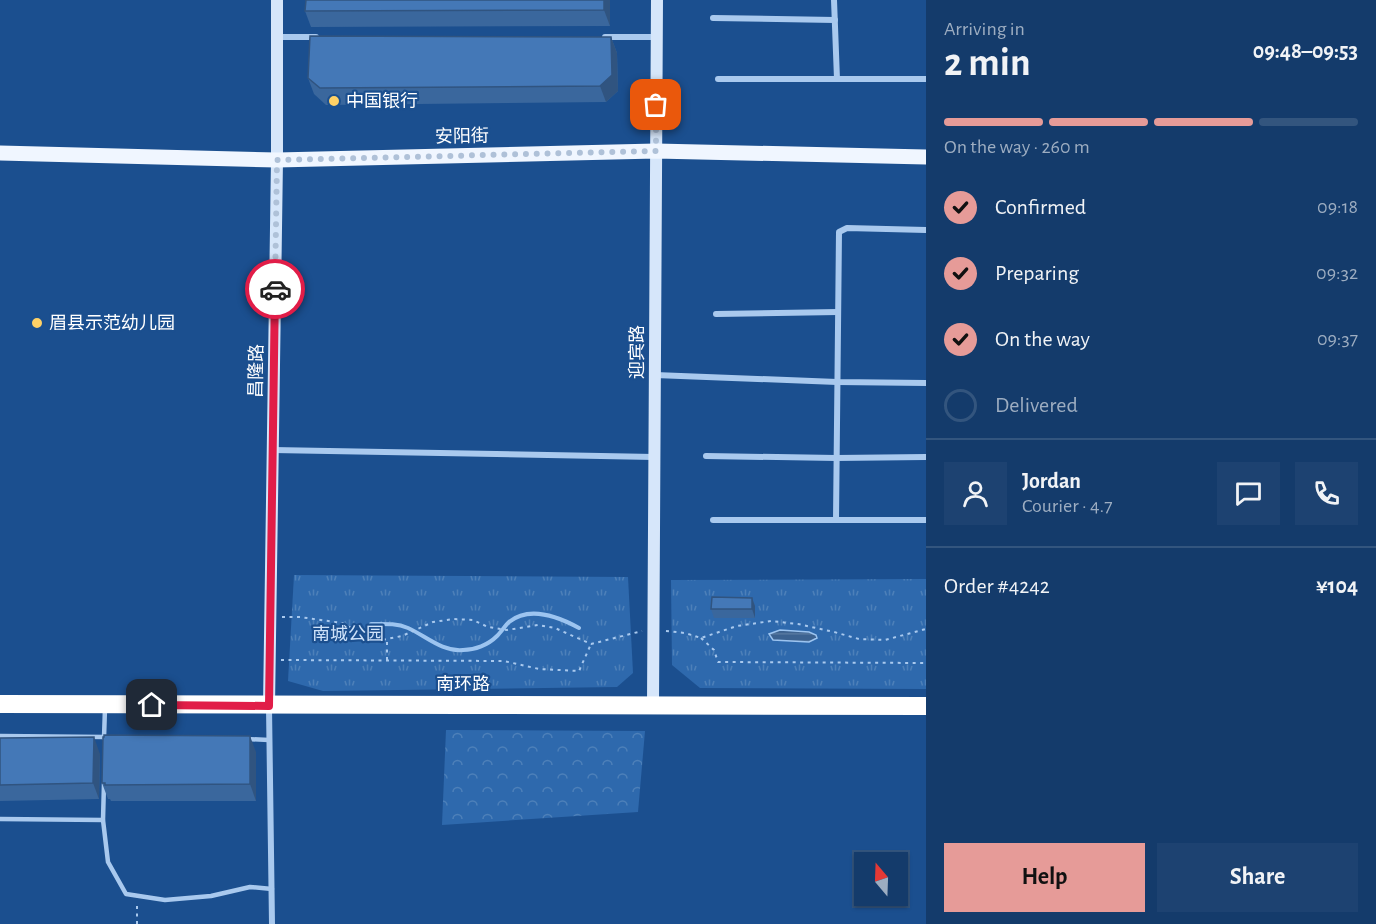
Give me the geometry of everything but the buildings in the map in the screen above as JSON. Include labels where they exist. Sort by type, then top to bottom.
[{"type":"highway","name":"南环路","points":[[0,704],[926,706]]},
{"type":"main road","name":"安阳街","points":[[0,153],[277,160],[656,151],[926,157]]},
{"type":"street","name":"昌隆路","points":[[269,706],[277,160],[277,0]]},
{"type":"street","name":"迎宾路","points":[[653,705],[657,0]]},
{"type":"street","points":[[834,0],[837,79]]},
{"type":"street","points":[[713,18],[835,20]]},
{"type":"street","points":[[277,37],[325,37]]},
{"type":"street","points":[[597,37],[657,37]]},
{"type":"street","points":[[718,79],[926,80]]},
{"type":"street","points":[[836,520],[839,232],[847,228],[926,230]]},
{"type":"street","points":[[716,314],[838,312]]},
{"type":"street","points":[[655,375],[926,383]]},
{"type":"street","points":[[273,450],[654,457]]},
{"type":"street","points":[[706,456],[926,457]]},
{"type":"street","points":[[713,520],[926,520]]},
{"type":"street","points":[[269,706],[272,924]]},
{"type":"lane","points":[[104,749],[105,705]]},
{"type":"lane","points":[[0,736],[116,737]]},
{"type":"lane","points":[[234,739],[269,740]]},
{"type":"lane","points":[[104,772],[103,820],[108,862],[126,894],[165,900],[212,896],[250,887],[272,889]]},
{"type":"lane","points":[[0,819],[103,820]]},
{"type":"path","points":[[270,617],[300,617],[342,623],[363,634],[382,639],[404,636],[433,622],[473,620],[488,627],[507,630],[538,625],[555,628],[591,644],[653,630],[685,633],[701,638],[714,650],[718,662],[926,663]]},
{"type":"path","points":[[701,638],[737,626],[771,621],[798,624],[859,639],[885,640],[926,629]]},
{"type":"path","points":[[387,639],[387,660]]},
{"type":"path","points":[[269,660],[504,661],[539,669],[579,671],[591,644]]},
{"type":"path","points":[[137,896],[137,924]]},
{"type":"green space","name":"南城公园","points":[[294,575],[628,577],[633,673],[617,687],[323,691],[288,681]]},
{"type":"green space","points":[[926,579],[926,689],[700,688],[672,665],[671,580]]},
{"type":"green space","points":[[446,730],[645,731],[638,812],[442,825]]},
{"type":"shaded area","points":[[780,630],[809,632],[817,638],[809,642],[773,640],[769,634]]},
{"type":"waterway","points":[[371,624],[403,626],[441,646],[455,650],[472,649],[485,644],[497,636],[509,622],[526,614],[544,614],[579,628]]},
{"type":"way so far","points":[[275,289],[277,160],[656,151],[656,105]]},
{"type":"place","name":"中国银行","points":[[334,101]]},
{"type":"place","name":"眉县示范幼儿园","points":[[37,323]]},
{"type":"route","points":[[152,705],[269,706],[275,289]]}]
